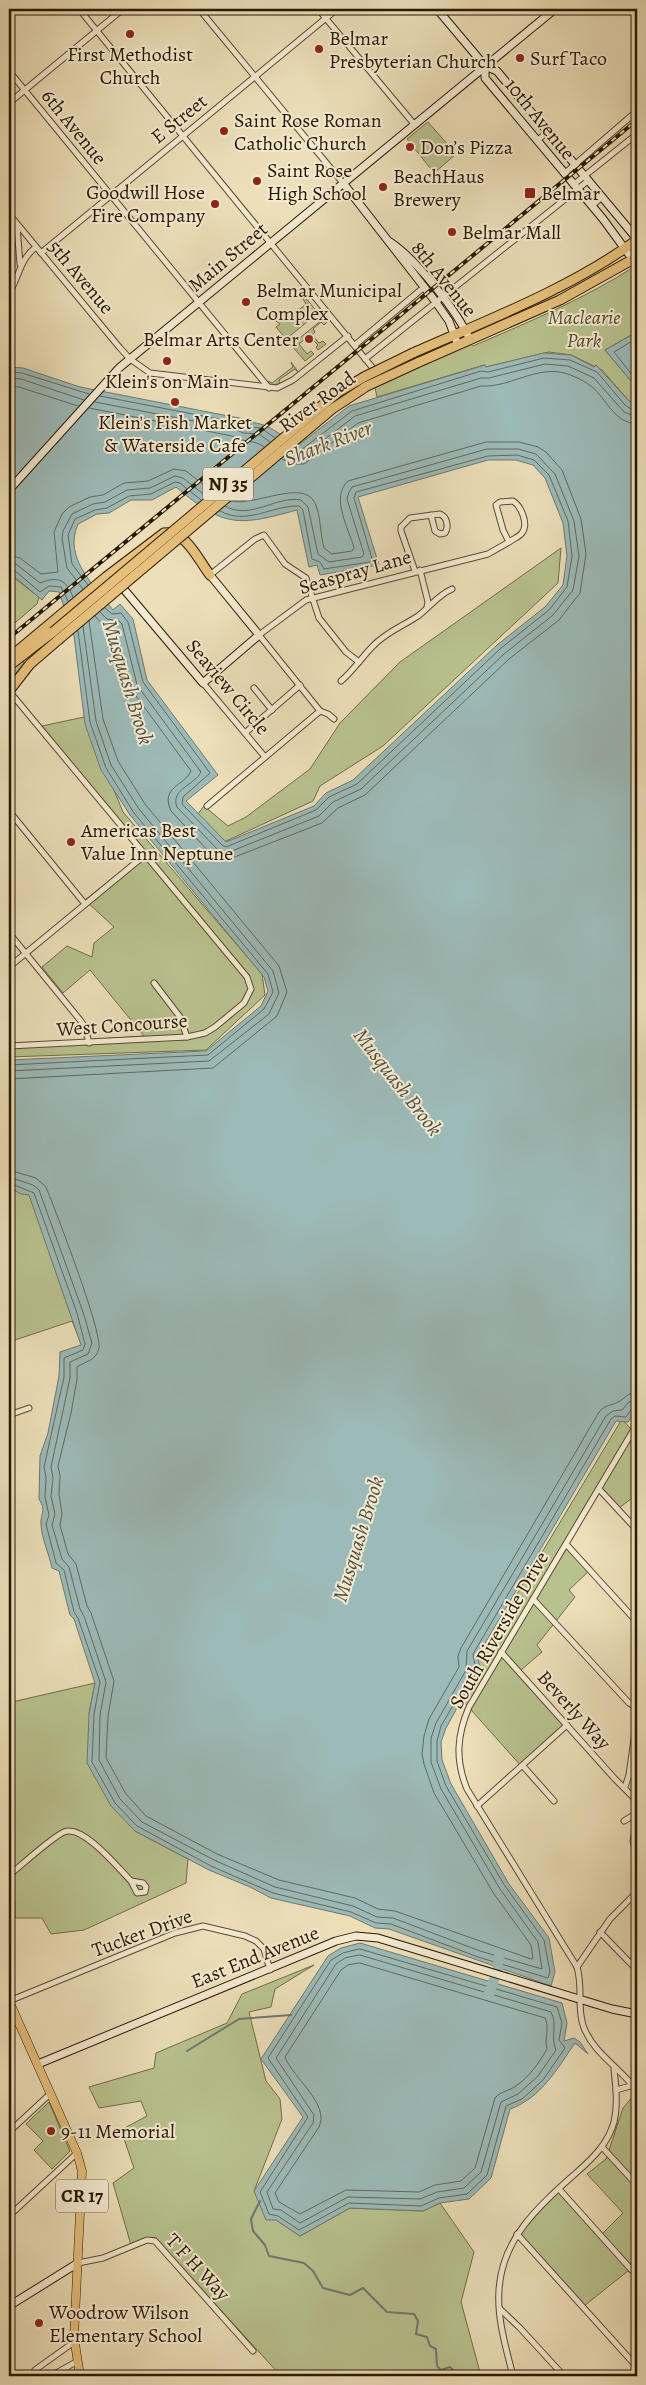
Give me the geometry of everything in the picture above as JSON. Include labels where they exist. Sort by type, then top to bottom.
[{"type":"highway","name":"NJ 35","points":[[9,666],[54,632],[337,393],[364,377],[414,353],[569,283],[637,240]]},
{"type":"highway","name":"River Road","points":[[54,632],[122,587],[332,409],[367,386],[560,300],[635,258]]},
{"type":"highway","points":[[9,658],[54,632],[106,576],[156,536],[169,532],[179,536],[188,544],[210,575]]},
{"type":"highway","name":"NJ 35","points":[[9,691],[54,632]]},
{"type":"main road","name":"CR 17","points":[[9,2001],[11,2012],[38,2064],[77,2153],[83,2178],[74,2342],[76,2362],[80,2376]]},
{"type":"street","points":[[79,9],[355,344],[365,359],[386,382]]},
{"type":"street","points":[[9,103],[123,9]]},
{"type":"street","name":"8th Avenue","points":[[199,9],[390,242],[417,266],[442,296],[470,340]]},
{"type":"street","points":[[318,9],[414,124]]},
{"type":"street","name":"E Street","points":[[41,253],[337,9]]},
{"type":"street","name":"10th Avenue","points":[[437,9],[485,66],[497,71],[637,240]]},
{"type":"street","name":"Main Street","points":[[9,490],[106,381],[130,359],[555,9]]},
{"type":"street","name":"10th Avenue","points":[[485,66],[485,78],[592,206],[625,249],[635,258]]},
{"type":"street","name":"6th Avenue","points":[[9,71],[268,388]]},
{"type":"street","points":[[564,174],[637,111]]},
{"type":"street","points":[[537,141],[548,131]]},
{"type":"street","points":[[365,359],[587,178],[637,134]]},
{"type":"street","points":[[592,206],[602,197]]},
{"type":"street","name":"5th Avenue","points":[[9,214],[130,359]]},
{"type":"street","points":[[17,225],[20,270]]},
{"type":"street","name":"8th Avenue","points":[[390,242],[393,249],[449,321],[458,345]]},
{"type":"street","points":[[9,293],[26,256],[36,247]]},
{"type":"street","points":[[355,344],[424,288]]},
{"type":"street","name":"River Road","points":[[130,359],[148,372],[156,374],[268,388],[285,385],[348,336]]},
{"type":"street","points":[[513,501],[518,505],[522,513],[524,529],[521,534],[509,542],[503,530],[496,505],[500,502],[513,501]]},
{"type":"street","points":[[427,607],[428,602],[418,570],[401,531],[401,526],[410,518],[431,515]]},
{"type":"street","points":[[334,720],[328,714],[320,711],[210,575],[255,538],[264,535],[285,564],[306,578],[321,621],[346,652],[359,662]]},
{"type":"street","name":"Seaspray Lane","points":[[203,683],[259,635],[299,604],[312,598],[488,554],[509,542]]},
{"type":"street","name":"Seaview Circle","points":[[122,587],[265,757],[320,711]]},
{"type":"street","points":[[341,681],[388,632],[418,616],[452,589]]},
{"type":"street","points":[[245,733],[300,686]]},
{"type":"street","points":[[254,688],[272,710]]},
{"type":"street","points":[[9,691],[145,855],[9,967]]},
{"type":"street","points":[[207,806],[265,757]]},
{"type":"street","points":[[9,810],[85,904]]},
{"type":"street","name":"West Concourse","points":[[9,1046],[187,1037],[211,1030],[244,1003],[250,992],[250,984],[246,977],[145,855]]},
{"type":"street","points":[[9,933],[80,1020],[85,1027],[89,1043]]},
{"type":"street","points":[[154,983],[180,1017],[187,1037]]},
{"type":"street","points":[[9,1415],[29,1408]]},
{"type":"street","name":"South Riverside Drive","points":[[637,1424],[469,1707],[460,1735],[458,1754],[461,1772],[477,1806],[577,1967],[580,1977],[581,2017],[584,2030],[614,2069],[635,2085],[637,2091]]},
{"type":"street","points":[[632,1432],[637,1438]]},
{"type":"street","points":[[599,1489],[637,1530]]},
{"type":"street","points":[[566,1544],[637,1622]]},
{"type":"street","points":[[533,1599],[629,1703],[637,1708]]},
{"type":"street","name":"Beverly Way","points":[[501,1652],[625,1787],[637,1806]]},
{"type":"street","points":[[625,1787],[629,1775],[637,1717]]},
{"type":"street","points":[[477,1806],[567,1725]]},
{"type":"street","points":[[523,1766],[554,1801]]},
{"type":"street","points":[[624,1822],[637,1814]]},
{"type":"street","points":[[637,1818],[633,1841],[637,1856]]},
{"type":"street","points":[[9,1875],[57,1837],[70,1831],[76,1832],[101,1849],[131,1880]]},
{"type":"street","points":[[577,1967],[618,1909],[637,1892]]},
{"type":"street","name":"Tucker Drive","points":[[9,2001],[175,1933],[203,1926],[245,1936],[256,1941],[265,1951],[270,1970]]},
{"type":"street","points":[[600,1932],[637,1970]]},
{"type":"street","name":"East End Avenue","points":[[38,2064],[270,1970],[336,1941],[363,1936],[378,1938],[581,2000],[637,2014]]},
{"type":"street","points":[[513,2376],[499,2309],[499,2290],[503,2267],[516,2234],[530,2216],[589,2162],[602,2146],[614,2124],[616,2090],[614,2069]]},
{"type":"street","points":[[616,2090],[635,2085]]},
{"type":"street","points":[[9,2132],[51,2093]]},
{"type":"street","points":[[602,2146],[637,2185]]},
{"type":"street","points":[[9,2216],[77,2153]]},
{"type":"street","points":[[559,2189],[637,2276]]},
{"type":"street","points":[[516,2234],[637,2367]]},
{"type":"street","name":"T F H Way","points":[[78,2263],[103,2258],[146,2240],[155,2241],[253,2351]]},
{"type":"street","points":[[9,2306],[78,2263]]},
{"type":"street","points":[[499,2309],[520,2328],[564,2376]]},
{"type":"street","points":[[32,2376],[35,2370],[74,2342]]},
{"type":"street","points":[[51,2376],[76,2362]]},
{"type":"green space","points":[[428,122],[456,154],[434,173],[407,139]]},
{"type":"green space","name":"Maclearie Park","points":[[637,265],[637,332],[605,350],[637,388],[637,406],[629,401],[602,370],[571,355],[549,352],[486,367],[484,365],[377,397],[374,383],[468,341],[473,346],[536,319],[598,288]]},
{"type":"green space","points":[[305,297],[318,313],[286,339],[276,327],[280,324],[273,319],[274,315],[279,321],[285,321],[306,304],[303,299]]},
{"type":"green space","points":[[323,319],[327,322],[324,325],[321,322],[313,329],[315,332],[312,335],[319,343],[323,341],[326,344],[318,350],[316,347],[318,345],[309,336],[299,344],[307,354],[311,351],[314,354],[305,361],[291,345]]},
{"type":"green space","points":[[291,362],[299,373],[295,369],[279,380],[280,384],[269,385],[268,381],[272,383],[293,367]]},
{"type":"green space","points":[[561,548],[558,583],[383,746],[320,786],[313,801],[224,842],[197,815],[204,806],[228,826],[246,817],[310,769],[340,723],[400,662]]},
{"type":"green space","points":[[9,574],[39,597],[37,604],[9,628]]},
{"type":"green space","points":[[23,661],[24,663],[9,682],[9,671]]},
{"type":"green space","points":[[84,717],[123,812],[262,974],[265,995],[206,1050],[9,1057],[9,1045],[144,1036],[90,970],[63,993],[42,967],[67,946],[92,957],[94,943],[114,927],[85,900],[145,852],[42,726]]},
{"type":"green space","points":[[13,1187],[33,1192],[78,1312],[81,1343],[72,1321],[9,1342],[9,1189]]},
{"type":"green space","points":[[622,1419],[637,1436],[637,1494],[618,1509],[599,1486],[567,1541],[592,1568],[569,1590],[575,1597],[537,1645],[542,1652],[521,1670],[568,1723],[521,1766],[457,1694]]},
{"type":"green space","points":[[95,1683],[89,1714],[135,1831],[188,1859],[186,1883],[84,1930],[51,1934],[42,1918],[15,1918],[15,1903],[9,1880],[9,1696],[12,1702]]},
{"type":"green space","points":[[314,1965],[275,1989],[271,2007],[249,2012],[266,2081],[280,2099],[282,2119],[254,2191],[276,2220],[300,2236],[350,2208],[423,2211],[440,2203],[474,2252],[461,2302],[481,2376],[281,2376],[154,2237],[131,2245],[113,2183],[134,2168],[121,2130],[147,2116],[141,2101],[99,2108],[89,2087],[154,2068],[156,2053],[227,2023],[242,1994]]},
{"type":"green space","points":[[635,2094],[637,2097],[637,2280],[628,2271],[584,2306],[517,2232],[532,2211],[558,2189],[601,2235],[623,2213],[587,2174],[606,2159],[623,2108]]},
{"type":"green space","points":[[49,2102],[70,2151],[52,2169],[34,2150],[43,2141],[26,2124]]},
{"type":"water","points":[[637,332],[637,388],[605,350]]},
{"type":"water","name":"Shark River","points":[[544,353],[571,355],[594,367],[596,365],[629,401],[637,406],[637,1408],[628,1422],[616,1421],[477,1657],[480,1666],[446,1728],[441,1742],[442,1760],[451,1784],[509,1884],[549,1938],[555,1972],[551,1986],[389,1929],[375,1928],[350,1916],[271,1898],[209,1870],[135,1831],[111,1806],[87,1763],[89,1714],[95,1683],[74,1619],[70,1615],[59,1571],[52,1568],[44,1541],[41,1521],[43,1510],[39,1499],[40,1456],[48,1433],[59,1376],[60,1352],[81,1345],[29,1195],[21,1194],[9,1187],[9,1060],[206,1051],[261,1006],[268,991],[264,977],[130,815],[101,770],[85,724],[74,636],[59,592],[49,591],[42,600],[9,572],[9,367],[23,368],[80,387],[244,419],[245,422],[267,426],[297,446],[349,406],[485,365],[486,367]],"holes":[[[488,460],[516,460],[533,465],[545,478],[563,523],[567,556],[563,585],[545,607],[497,645],[353,780],[326,793],[314,806],[226,842],[186,801],[218,775],[147,680],[133,619],[120,604],[113,610],[90,581],[77,560],[74,536],[78,524],[97,514],[109,513],[131,500],[152,500],[176,487],[207,510],[220,517],[233,520],[260,519],[297,510],[309,567],[317,565],[320,575],[379,565],[358,497]]]},
{"type":"water","points":[[360,1943],[562,2003],[567,2023],[564,2041],[574,2038],[580,2042],[588,2054],[575,2043],[547,2082],[531,2098],[510,2109],[491,2178],[469,2199],[440,2203],[423,2211],[350,2208],[300,2236],[276,2220],[266,2220],[254,2191],[303,2117],[261,2059],[328,1956],[341,1948]]},
{"type":"waterway","name":"Musquash Brook","points":[[489,1994],[498,1968],[499,1955]]},
{"type":"waterway","points":[[187,2051],[239,2019],[291,2015]]},
{"type":"waterway","name":"Musquash Brook","points":[[260,2201],[251,2219],[253,2231],[265,2245],[269,2256],[304,2263],[313,2271],[323,2288],[350,2295],[363,2288],[387,2312],[414,2314],[418,2321],[416,2334],[427,2337],[430,2346],[436,2349],[437,2366],[441,2370],[450,2367],[459,2376]]},
{"type":"railway","points":[[9,638],[637,120]]},
{"type":"place","name":"First Methodist Church","points":[[130,34]]},
{"type":"place","name":"Belmar Presbyterian Church","points":[[319,49]]},
{"type":"place","name":"Surf Taco","points":[[520,58]]},
{"type":"place","name":"Saint Rose Roman Catholic Church","points":[[224,131]]},
{"type":"place","name":"Don’s Pizza","points":[[410,147]]},
{"type":"place","name":"Saint Rose High School","points":[[257,181]]},
{"type":"place","name":"BeachHaus Brewery","points":[[383,187]]},
{"type":"place","name":"Belmar","points":[[530,193]]},
{"type":"place","name":"Goodwill Hose Fire Company","points":[[215,204]]},
{"type":"place","name":"Belmar Mall","points":[[452,232]]},
{"type":"place","name":"Belmar Municipal Complex","points":[[246,302]]},
{"type":"place","name":"Belmar Arts Center","points":[[309,339]]},
{"type":"place","name":"Klein's on Main","points":[[167,361]]},
{"type":"place","name":"Klein's Fish Market & Waterside Cafe","points":[[175,402]]},
{"type":"place","name":"Americas Best Value Inn Neptune","points":[[71,842]]},
{"type":"place","name":"9-11 Memorial","points":[[51,2131]]},
{"type":"place","name":"Woodrow Wilson Elementary School","points":[[39,2323]]}]
